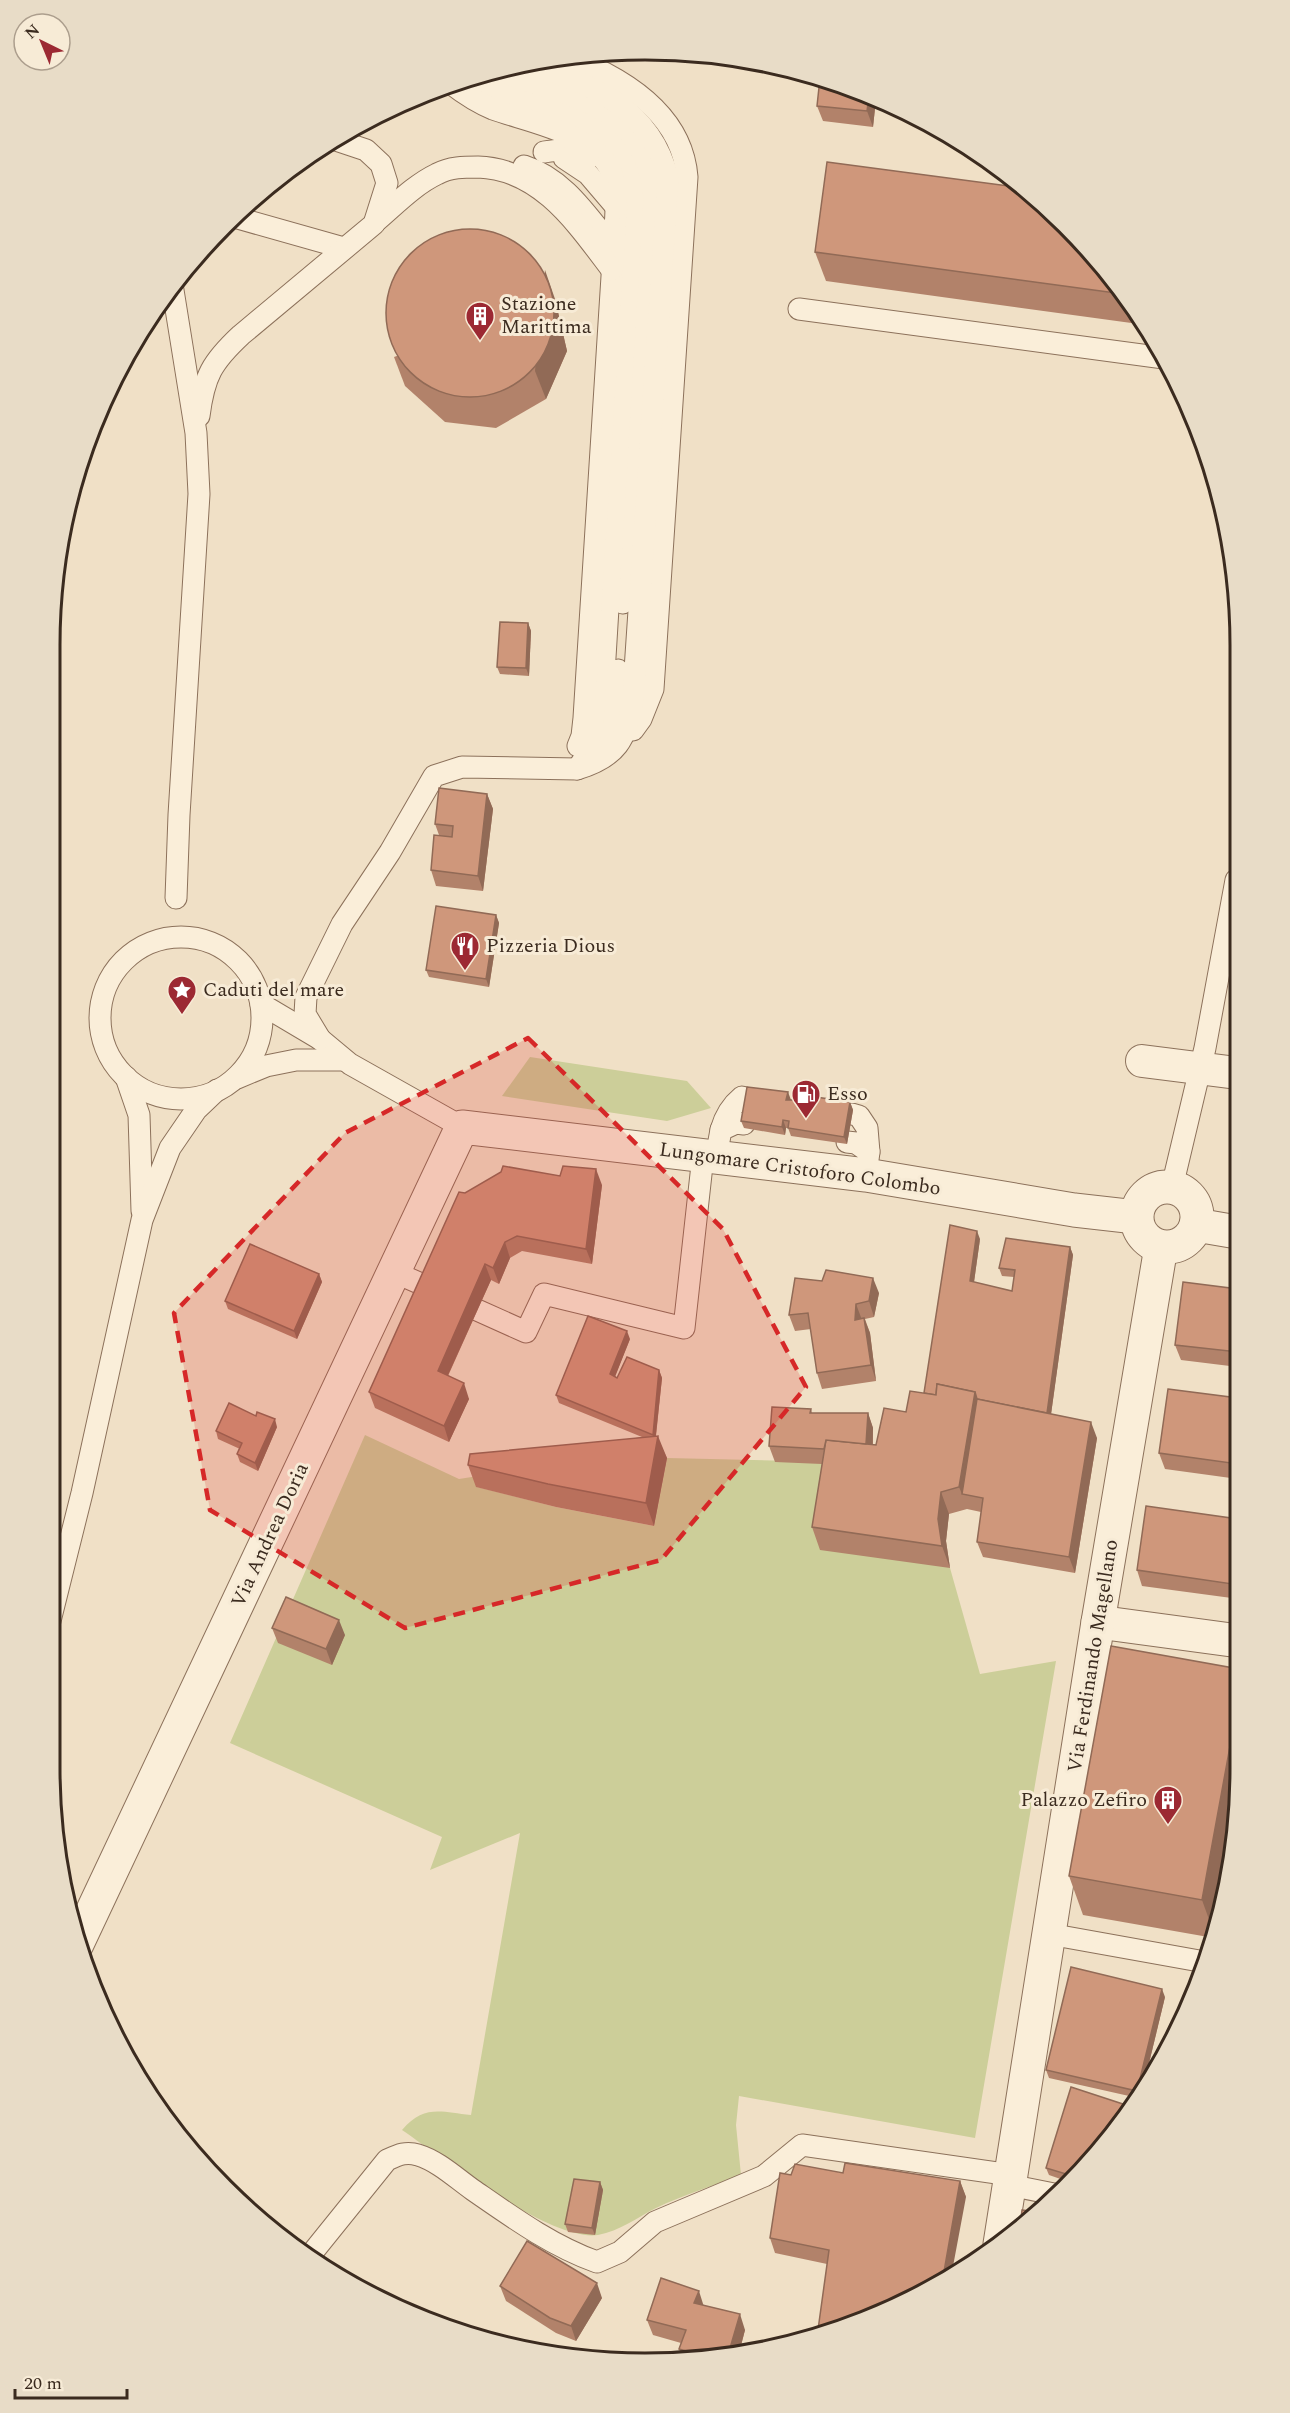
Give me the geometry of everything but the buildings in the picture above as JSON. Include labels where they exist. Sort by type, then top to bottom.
[{"type":"street","points":[[1142,1061],[1230,1072]]},
{"type":"street","name":"Lungomare Cristoforo Colombo","points":[[462,1127],[713,1148],[867,1164],[1074,1210],[1136,1217]]},
{"type":"street","name":"Via Andrea Doria","points":[[83,1930],[462,1127]]},
{"type":"street","points":[[1172,1187],[1190,1197],[1195,1205],[1196,1225],[1193,1233],[1179,1245],[1161,1247],[1153,1245],[1140,1233],[1136,1217],[1138,1206],[1152,1191],[1172,1187]]},
{"type":"street","points":[[1196,1225],[1230,1231]]},
{"type":"street","name":"Via Ferdinando Magellano","points":[[1002,2231],[1098,1622],[1161,1247]]},
{"type":"street","points":[[1098,1622],[1230,1640]]},
{"type":"lane","points":[[583,63],[629,87],[656,109],[682,149],[687,177],[636,241]]},
{"type":"lane","points":[[542,69],[591,87],[620,105],[643,125],[661,155],[668,178],[636,241]]},
{"type":"lane","points":[[508,77],[563,95],[597,110],[626,134],[638,148],[649,180],[636,241],[582,736],[571,770]]},
{"type":"lane","points":[[320,1039],[305,1014],[306,997],[342,924],[390,852],[434,776],[462,766],[571,770],[608,754],[624,742],[641,719],[653,689],[636,241],[632,189],[628,171],[601,133],[558,112],[479,84]]},
{"type":"lane","points":[[461,90],[491,108],[553,128],[586,144],[611,171],[636,241],[616,700],[613,733],[608,754]]},
{"type":"lane","points":[[345,143],[366,150],[381,164],[387,183],[374,224]]},
{"type":"lane","points":[[525,156],[530,168],[554,180],[583,209],[636,241]]},
{"type":"lane","points":[[196,433],[204,388],[210,369],[221,354],[241,334],[416,188],[435,175],[460,167],[525,156],[561,157],[588,174],[636,241]]},
{"type":"lane","points":[[460,167],[492,168],[529,181],[561,207],[636,241]]},
{"type":"lane","points":[[243,220],[344,248]]},
{"type":"lane","points":[[174,298],[196,433],[199,494],[176,898]]},
{"type":"lane","points":[[799,309],[1154,357]]},
{"type":"lane","points":[[1172,1187],[1200,1067],[1230,911]]},
{"type":"lane","points":[[217,1090],[194,1098],[170,1098],[146,1091],[126,1077],[110,1057],[101,1032],[101,1005],[109,980],[125,959],[147,944],[172,937],[190,937],[208,941],[237,958],[248,972],[257,988],[261,1004],[262,1025],[257,1045],[248,1063],[235,1078]]},
{"type":"lane","points":[[261,1004],[320,1039],[344,1060],[462,1127]]},
{"type":"lane","points":[[60,1581],[82,1493],[142,1220],[170,1148],[196,1110],[217,1090],[235,1078],[266,1066],[296,1060],[344,1060]]},
{"type":"lane","points":[[126,1077],[139,1115],[142,1220]]},
{"type":"lane","points":[[477,1310],[526,1332],[544,1294],[684,1328],[713,1148],[725,1117],[736,1102],[742,1097],[749,1099]]},
{"type":"lane","points":[[852,1114],[859,1116],[867,1128],[867,1164]]},
{"type":"lane","points":[[713,1148],[736,1123],[744,1124]]},
{"type":"lane","points":[[847,1142],[856,1143],[867,1164]]},
{"type":"lane","points":[[394,1272],[428,1287]]},
{"type":"lane","points":[[1048,1934],[1197,1961]]},
{"type":"lane","points":[[314,2250],[387,2160],[402,2153],[417,2155],[432,2161],[568,2252],[597,2262],[620,2252],[655,2222],[764,2176],[802,2145],[1010,2180],[1048,2192]]},
{"type":"highlighted area","points":[[528,1038],[723,1229],[806,1387],[661,1560],[405,1628],[210,1510],[174,1313],[345,1133]]},
{"type":"green space","points":[[530,1057],[687,1081],[711,1108],[667,1121],[502,1096]]},
{"type":"green space","points":[[365,1435],[459,1479],[478,1476],[477,1487],[556,1507],[654,1526],[667,1458],[834,1462],[950,1568],[980,1674],[1056,1661],[975,2138],[739,2096],[736,2125],[741,2175],[666,2203],[621,2227],[598,2235],[577,2234],[526,2212],[497,2196],[402,2130],[418,2116],[426,2113],[471,2115],[520,1833],[430,1870],[442,1837],[230,1743]]},
{"type":"place","name":"Stazione Marittima","points":[[480,342]]},
{"type":"place","name":"Pizzeria Dious","points":[[465,972]]},
{"type":"place","name":"Caduti del mare","points":[[182,1016]]},
{"type":"place","name":"Esso","points":[[806,1120]]},
{"type":"place","name":"Palazzo Zefiro","points":[[1168,1826]]}]
